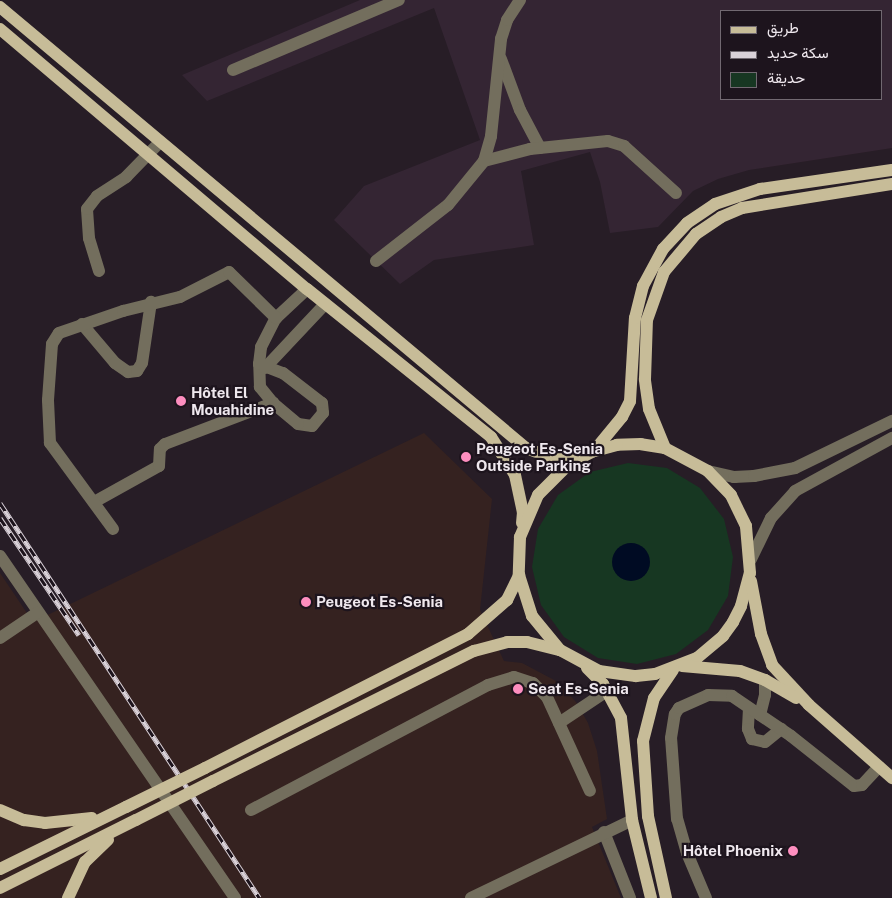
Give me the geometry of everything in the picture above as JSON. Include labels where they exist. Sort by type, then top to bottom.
[{"type":"main road","points":[[0,7],[320,278],[526,448],[547,456],[592,452],[641,444],[665,448],[708,471],[739,510],[751,559],[750,573],[741,606],[723,636],[677,668],[654,698],[643,741],[648,816],[666,898]]},
{"type":"main road","points":[[1,32],[325,304],[491,437],[515,475],[523,512],[519,575],[532,616],[560,650],[581,664],[607,691],[623,730],[632,820],[651,898]]},
{"type":"main road","points":[[520,537],[527,515],[543,489],[570,463],[592,452],[622,417],[630,401],[635,318],[643,286],[663,249],[687,224],[715,204],[760,189],[892,170]]},
{"type":"main road","points":[[665,448],[646,400],[647,320],[664,272],[685,244],[709,224],[742,208],[892,184]]},
{"type":"main road","points":[[307,289],[320,278]]},
{"type":"main road","points":[[750,573],[758,622],[768,656],[777,672],[808,706],[892,778]]},
{"type":"main road","points":[[0,869],[205,768],[468,634],[507,600],[519,575]]},
{"type":"main road","points":[[0,888],[474,651],[507,642],[527,642],[560,650]]},
{"type":"main road","points":[[581,664],[617,675],[645,675],[677,668],[726,668],[765,680],[808,706]]},
{"type":"main road","points":[[0,810],[24,820],[45,823],[67,823],[109,814]]},
{"type":"main road","points":[[68,898],[85,862],[131,823]]},
{"type":"main road","points":[[0,895],[18,880]]},
{"type":"street","points":[[233,70],[399,0]]},
{"type":"street","points":[[376,261],[448,205],[484,161],[491,136],[499,56],[507,20],[520,0]]},
{"type":"street","points":[[1,32],[12,17]]},
{"type":"street","points":[[499,56],[520,110],[540,148]]},
{"type":"street","points":[[99,271],[89,238],[87,209],[97,196],[126,177],[160,142]]},
{"type":"street","points":[[484,161],[540,148],[616,142],[676,193]]},
{"type":"street","points":[[113,529],[50,443],[48,400],[52,344],[59,333],[151,302],[180,297],[229,272],[276,318]]},
{"type":"street","points":[[262,366],[283,373],[322,403],[323,413],[312,426],[304,427],[273,403],[260,387],[261,347],[276,318],[307,289]]},
{"type":"street","points":[[82,324],[114,363],[128,372],[137,371],[142,363],[151,302]]},
{"type":"street","points":[[262,366],[325,304]]},
{"type":"street","points":[[96,501],[159,466],[160,449],[165,444],[273,403]]},
{"type":"street","points":[[708,471],[734,477],[776,473],[818,458],[892,421]]},
{"type":"street","points":[[751,559],[771,518],[795,491],[892,438]]},
{"type":"street","points":[[0,556],[34,609],[235,898]]},
{"type":"street","points":[[0,629],[34,609]]},
{"type":"street","points":[[0,638],[34,609]]},
{"type":"street","points":[[251,810],[500,680],[521,678],[538,687],[559,722],[590,791]]},
{"type":"street","points":[[765,680],[766,694],[755,712],[748,729],[752,740],[765,742],[781,729]]},
{"type":"street","points":[[559,722],[607,691]]},
{"type":"street","points":[[706,898],[687,853],[677,819],[670,760],[672,724],[679,708],[708,695],[732,696],[781,729],[854,786],[862,785],[879,767]]},
{"type":"street","points":[[471,898],[632,820]]},
{"type":"street","points":[[604,832],[630,898]]},
{"type":"shaded area","points":[[360,0],[892,0],[892,148],[749,170],[718,179],[693,191],[658,227],[610,233],[600,182],[590,152],[521,171],[534,245],[434,260],[400,284],[334,220],[364,186],[480,140],[434,8],[207,101],[182,75]]},
{"type":"shaded area","points":[[424,433],[492,499],[480,610],[504,661],[522,663],[556,681],[576,702],[588,723],[597,751],[607,819],[592,827],[621,898],[0,898],[0,573],[33,622]]},
{"type":"green space","points":[[628,463],[667,468],[700,488],[724,519],[733,557],[728,596],[708,630],[676,654],[637,664],[598,658],[564,637],[541,605],[532,567],[538,529],[558,495],[590,472]],"holes":[[[634,544],[647,554],[621,578],[613,569]]]},
{"type":"water","points":[[631,543],[644,549],[650,562],[644,575],[631,581],[618,575],[612,562],[618,549]]},
{"type":"railway","points":[[0,503],[259,898]]},
{"type":"railway","points":[[0,518],[79,635]]},
{"type":"place","name":"Hôtel El Mouahidine","points":[[181,401]]},
{"type":"place","name":"Peugeot Es-Senia Outside Parking","points":[[466,457]]},
{"type":"place","name":"Peugeot Es-Senia","points":[[306,602]]},
{"type":"place","name":"Seat Es-Senia","points":[[518,689]]},
{"type":"place","name":"Hôtel Phoenix","points":[[793,851]]}]
